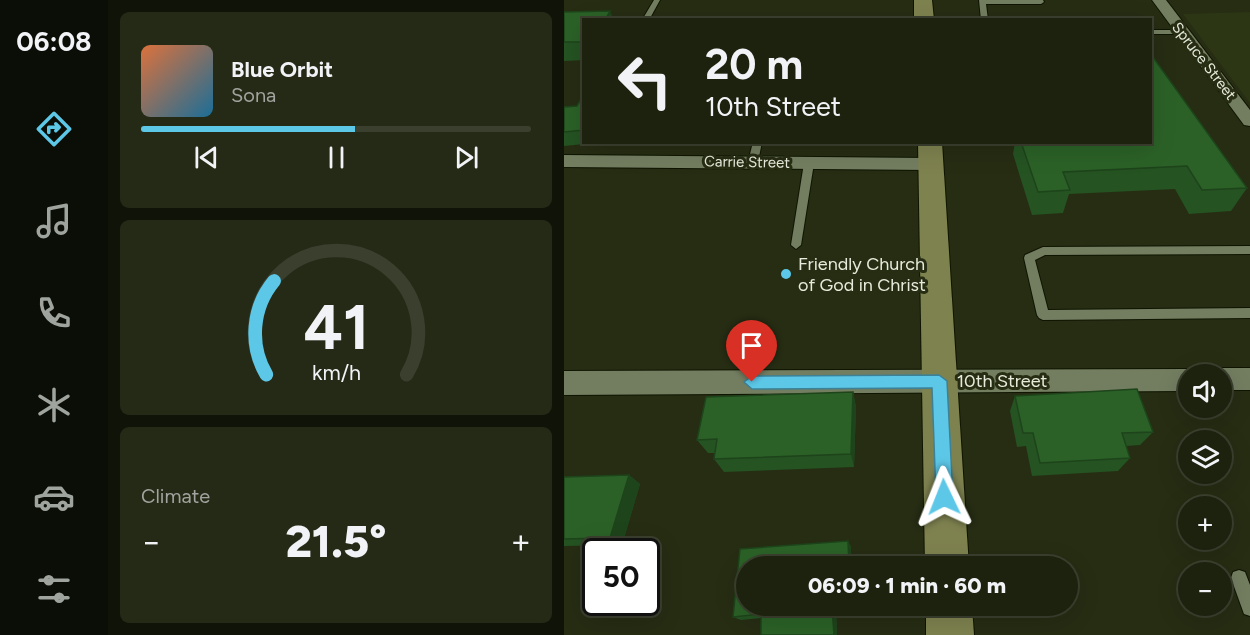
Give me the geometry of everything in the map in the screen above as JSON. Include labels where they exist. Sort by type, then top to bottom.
[{"type":"main road","points":[[923,0],[924,18]]},
{"type":"main road","points":[[930,153],[947,556]]},
{"type":"main road","points":[[949,616],[950,635]]},
{"type":"street","name":"Spruce Street","points":[[1159,0],[1180,32],[1250,121]]},
{"type":"street","name":"Carrie Street","points":[[564,161],[809,163],[930,153]]},
{"type":"street","points":[[1232,380],[1250,379]]},
{"type":"street","name":"10th Street","points":[[564,383],[1178,380]]},
{"type":"lane","points":[[646,18],[657,0]]},
{"type":"lane","points":[[985,18],[982,1],[1041,2],[1040,0]]},
{"type":"lane","points":[[1152,32],[1180,32]]},
{"type":"lane","points":[[753,162],[758,144]]},
{"type":"lane","points":[[796,245],[809,163]]},
{"type":"lane","points":[[1250,250],[1043,251],[1029,258],[1044,315],[1250,313]]},
{"type":"lane","points":[[1239,578],[1250,608]]},
{"type":"shaded area","points":[[1250,12],[1250,103],[1183,14]]},
{"type":"building","points":[[610,11],[606,18],[582,18],[582,42],[564,42],[564,12]]},
{"type":"building","points":[[1152,56],[1247,188],[1202,190],[1187,166],[1063,172],[1070,190],[1038,192],[1022,144],[1152,144]]},
{"type":"building","points":[[582,97],[582,130],[564,132],[564,107],[577,106]]},
{"type":"building","points":[[1137,389],[1153,432],[1122,433],[1130,458],[1040,463],[1033,433],[1023,433],[1015,396]]},
{"type":"building","points":[[853,392],[851,454],[714,459],[717,439],[697,440],[706,397]]},
{"type":"building","points":[[629,475],[610,538],[564,539],[564,477]]},
{"type":"building","points":[[848,541],[849,556],[739,556],[740,549]]},
{"type":"building","points":[[736,588],[736,616],[742,616],[733,617]]},
{"type":"building","points":[[761,616],[833,616],[834,635],[761,635]]},
{"type":"place","name":"Friendly Church of God in Christ","points":[[786,274]]},
{"type":"route","points":[[752,382],[939,381],[944,497]]}]
